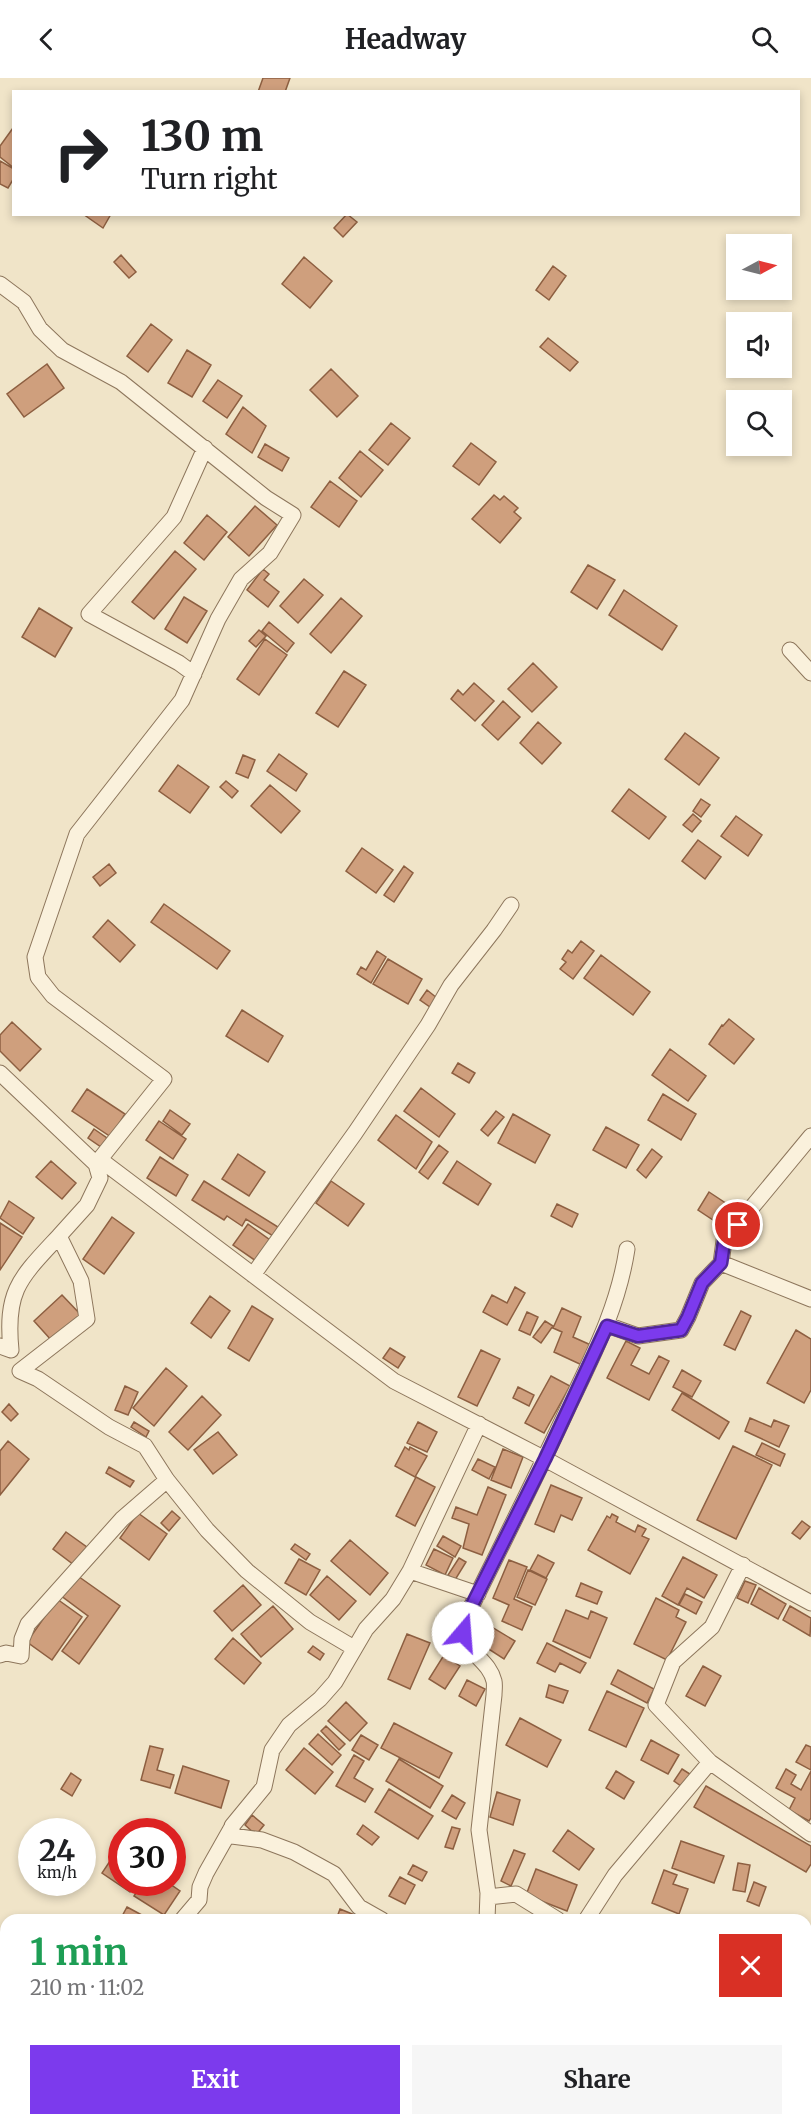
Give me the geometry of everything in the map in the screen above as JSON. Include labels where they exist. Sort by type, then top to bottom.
[{"type":"street","points":[[0,284],[24,302],[40,329],[62,350],[121,382],[266,498],[292,515],[270,553],[241,579],[218,619],[182,700],[77,834],[35,957],[38,977],[53,996],[164,1079],[96,1164]]},
{"type":"street","points":[[194,674],[89,614],[174,517],[205,448]]},
{"type":"street","points":[[790,650],[811,673]]},
{"type":"street","points":[[253,1275],[355,1133],[428,1025],[451,985],[511,905]]},
{"type":"street","points":[[0,1072],[96,1164],[100,1178],[87,1205],[24,1274],[11,1304],[8,1323],[11,1350],[0,1346]]},
{"type":"street","points":[[607,1326],[638,1336],[681,1330],[702,1283],[721,1263],[724,1242],[811,1136]]},
{"type":"street","points":[[96,1164],[106,1164],[394,1381],[545,1459],[811,1603]]},
{"type":"street","points":[[59,1236],[81,1281],[87,1319],[20,1371],[38,1379],[69,1402],[145,1446],[167,1480],[207,1530],[247,1571],[310,1622],[354,1648]]},
{"type":"street","points":[[487,1914],[488,1897],[479,1830],[494,1680],[468,1647],[463,1633],[463,1623],[545,1459],[607,1326],[621,1286],[627,1249]]},
{"type":"street","points":[[721,1263],[811,1299]]},
{"type":"street","points":[[187,1914],[199,1900],[200,1887],[206,1873],[232,1826],[264,1787],[272,1750],[289,1725],[320,1699],[335,1682],[366,1629],[393,1599],[410,1571],[479,1424]]},
{"type":"street","points":[[0,1655],[6,1653],[21,1656],[22,1639],[28,1624],[122,1519],[167,1480]]},
{"type":"street","points":[[743,1565],[712,1627],[673,1662],[656,1705],[710,1762],[811,1834]]},
{"type":"street","points":[[410,1571],[478,1594]]},
{"type":"street","points":[[590,1914],[615,1875],[710,1762]]},
{"type":"street","points":[[232,1826],[232,1836],[262,1840],[294,1852],[334,1874],[358,1907],[371,1914]]},
{"type":"street","points":[[488,1897],[516,1894],[548,1914]]},
{"type":"building","points":[[263,78],[290,78],[286,90],[259,90]]},
{"type":"building","points":[[12,129],[12,166],[0,157],[0,146]]},
{"type":"building","points":[[0,161],[12,168],[12,181],[8,188],[0,184]]},
{"type":"building","points":[[86,216],[110,216],[103,228]]},
{"type":"building","points":[[345,216],[350,216],[357,222],[343,237],[334,228]]},
{"type":"building","points":[[121,255],[136,272],[129,278],[114,262]]},
{"type":"building","points":[[304,257],[332,281],[310,308],[282,284]]},
{"type":"building","points":[[553,266],[566,276],[549,300],[536,290]]},
{"type":"building","points":[[151,324],[172,340],[148,372],[127,356]]},
{"type":"building","points":[[548,338],[578,362],[570,371],[540,347]]},
{"type":"building","points":[[187,350],[211,365],[192,397],[168,383]]},
{"type":"building","points":[[47,364],[64,388],[24,417],[7,394]]},
{"type":"building","points":[[331,369],[358,396],[337,417],[310,390]]},
{"type":"building","points":[[218,380],[242,396],[227,418],[203,401]]},
{"type":"building","points":[[243,407],[266,426],[252,453],[226,434]]},
{"type":"building","points":[[391,423],[410,438],[388,465],[369,450]]},
{"type":"building","points":[[471,443],[496,462],[479,485],[453,466]]},
{"type":"building","points":[[265,444],[289,458],[282,471],[258,457]]},
{"type":"building","points":[[360,451],[383,470],[361,497],[339,478]]},
{"type":"building","points":[[330,481],[357,501],[339,527],[311,507]]},
{"type":"building","points":[[494,495],[500,500],[504,496],[518,508],[514,512],[521,518],[500,543],[472,519]]},
{"type":"building","points":[[255,506],[277,525],[249,556],[228,537]]},
{"type":"building","points":[[207,515],[227,532],[204,560],[184,543]]},
{"type":"building","points":[[175,551],[196,569],[154,619],[132,602]]},
{"type":"building","points":[[588,565],[615,580],[597,609],[571,592]]},
{"type":"building","points":[[263,569],[269,574],[264,580],[279,592],[268,607],[247,590]]},
{"type":"building","points":[[304,579],[323,595],[298,623],[280,606]]},
{"type":"building","points":[[624,590],[677,626],[662,650],[609,615]]},
{"type":"building","points":[[184,597],[207,611],[187,643],[165,629]]},
{"type":"building","points":[[341,598],[362,616],[331,653],[310,634]]},
{"type":"building","points":[[39,608],[72,628],[55,657],[22,637]]},
{"type":"building","points":[[269,622],[294,643],[287,652],[262,631]]},
{"type":"building","points":[[259,630],[266,636],[256,647],[249,641]]},
{"type":"building","points":[[265,639],[287,655],[259,695],[237,679]]},
{"type":"building","points":[[533,663],[557,687],[532,712],[508,689]]},
{"type":"building","points":[[344,671],[366,685],[338,727],[316,713]]},
{"type":"building","points":[[474,683],[494,701],[475,721],[451,699],[458,690],[463,695]]},
{"type":"building","points":[[503,701],[520,717],[498,740],[482,725]]},
{"type":"building","points":[[538,722],[561,743],[542,764],[520,743]]},
{"type":"building","points":[[685,733],[719,758],[699,785],[665,759]]},
{"type":"building","points":[[279,754],[307,774],[296,791],[267,771]]},
{"type":"building","points":[[243,755],[255,760],[248,778],[236,773]]},
{"type":"building","points":[[178,765],[209,787],[190,813],[159,791]]},
{"type":"building","points":[[226,781],[238,791],[232,798],[220,787]]},
{"type":"building","points":[[270,785],[300,811],[281,833],[251,806]]},
{"type":"building","points":[[629,789],[666,817],[649,839],[612,811]]},
{"type":"building","points":[[701,799],[710,805],[701,817],[693,811]]},
{"type":"building","points":[[693,814],[701,821],[692,832],[683,825]]},
{"type":"building","points":[[736,816],[762,835],[748,856],[721,836]]},
{"type":"building","points":[[698,840],[721,857],[705,879],[682,861]]},
{"type":"building","points":[[362,848],[393,870],[376,893],[346,871]]},
{"type":"building","points":[[109,864],[116,873],[100,886],[93,877]]},
{"type":"building","points":[[404,866],[413,873],[394,902],[384,895]]},
{"type":"building","points":[[164,904],[230,951],[217,969],[151,922]]},
{"type":"building","points":[[108,920],[135,945],[120,962],[93,937]]},
{"type":"building","points":[[581,941],[594,951],[573,979],[560,969],[566,962],[562,959],[568,950],[572,953]]},
{"type":"building","points":[[377,951],[386,957],[371,983],[357,974],[361,967],[366,970]]},
{"type":"building","points":[[601,955],[650,992],[633,1015],[584,978]]},
{"type":"building","points":[[388,959],[422,979],[408,1004],[373,984]]},
{"type":"building","points":[[427,990],[437,998],[430,1007],[420,1000]]},
{"type":"building","points":[[242,1010],[283,1036],[268,1062],[226,1036]]},
{"type":"building","points":[[729,1019],[754,1039],[734,1064],[709,1044]]},
{"type":"building","points":[[12,1022],[41,1049],[20,1071],[0,1051],[0,1035]]},
{"type":"building","points":[[670,1049],[706,1076],[688,1101],[652,1075]]},
{"type":"building","points":[[458,1063],[475,1073],[469,1083],[452,1073]]},
{"type":"building","points":[[421,1088],[455,1114],[439,1137],[404,1111]]},
{"type":"building","points":[[87,1089],[125,1114],[111,1137],[72,1111]]},
{"type":"building","points":[[663,1094],[696,1114],[681,1140],[648,1120]]},
{"type":"building","points":[[170,1110],[190,1124],[182,1135],[163,1121]]},
{"type":"building","points":[[496,1111],[504,1117],[488,1136],[481,1130]]},
{"type":"building","points":[[513,1114],[550,1135],[535,1163],[498,1143]]},
{"type":"building","points":[[396,1115],[432,1142],[416,1169],[378,1140]]},
{"type":"building","points":[[159,1121],[186,1139],[173,1159],[146,1140]]},
{"type":"building","points":[[606,1127],[639,1145],[626,1168],[593,1150]]},
{"type":"building","points":[[94,1129],[107,1138],[101,1147],[88,1138]]},
{"type":"building","points":[[439,1145],[448,1152],[428,1179],[419,1172]]},
{"type":"building","points":[[652,1149],[662,1157],[646,1178],[637,1170]]},
{"type":"building","points":[[238,1154],[265,1172],[249,1196],[222,1179]]},
{"type":"building","points":[[160,1157],[188,1175],[176,1196],[147,1178]]},
{"type":"building","points":[[51,1161],[76,1183],[62,1199],[36,1177]]},
{"type":"building","points":[[457,1161],[491,1184],[478,1205],[443,1183]]},
{"type":"building","points":[[204,1181],[278,1227],[273,1236],[246,1219],[242,1226],[227,1216],[224,1220],[192,1200]]},
{"type":"building","points":[[331,1181],[364,1204],[348,1226],[316,1203]]},
{"type":"building","points":[[709,1192],[727,1204],[716,1222],[698,1210]]},
{"type":"building","points":[[9,1201],[34,1218],[23,1234],[0,1218]]},
{"type":"building","points":[[557,1204],[578,1214],[572,1227],[551,1216]]},
{"type":"building","points":[[112,1217],[134,1233],[104,1274],[83,1259]]},
{"type":"building","points":[[0,1223],[22,1237],[0,1270]]},
{"type":"building","points":[[248,1224],[270,1240],[256,1261],[233,1245]]},
{"type":"building","points":[[515,1287],[525,1293],[507,1325],[483,1312],[492,1295],[507,1303]]},
{"type":"building","points":[[62,1295],[81,1315],[52,1341],[34,1321]]},
{"type":"building","points":[[210,1296],[230,1311],[211,1338],[191,1323]]},
{"type":"building","points":[[252,1306],[273,1319],[249,1361],[228,1348]]},
{"type":"building","points":[[562,1308],[581,1317],[573,1337],[593,1346],[584,1366],[554,1352],[562,1332],[553,1328]]},
{"type":"building","points":[[741,1311],[751,1316],[735,1350],[724,1345]]},
{"type":"building","points":[[527,1312],[538,1317],[530,1335],[519,1330]]},
{"type":"building","points":[[545,1321],[553,1326],[541,1343],[533,1337]]},
{"type":"building","points":[[796,1330],[811,1339],[811,1390],[804,1403],[767,1383]]},
{"type":"building","points":[[626,1341],[640,1348],[631,1365],[649,1374],[659,1356],[669,1361],[649,1400],[607,1378]]},
{"type":"building","points":[[390,1348],[405,1357],[398,1368],[383,1358]]},
{"type":"building","points":[[481,1350],[500,1359],[477,1406],[458,1397]]},
{"type":"building","points":[[166,1368],[187,1386],[154,1426],[133,1408]]},
{"type":"building","points":[[682,1370],[701,1381],[692,1397],[673,1387]]},
{"type":"building","points":[[551,1376],[570,1386],[544,1433],[525,1423]]},
{"type":"building","points":[[125,1386],[138,1392],[128,1415],[115,1410]]},
{"type":"building","points":[[518,1387],[534,1395],[529,1406],[513,1398]]},
{"type":"building","points":[[682,1393],[729,1422],[719,1439],[672,1410]]},
{"type":"building","points":[[202,1396],[221,1415],[188,1450],[169,1432]]},
{"type":"building","points":[[9,1404],[18,1414],[11,1421],[2,1412]]},
{"type":"building","points":[[750,1418],[771,1427],[774,1420],[789,1426],[779,1447],[745,1431]]},
{"type":"building","points":[[134,1422],[149,1431],[146,1437],[131,1427]]},
{"type":"building","points":[[418,1422],[437,1432],[427,1452],[407,1443]]},
{"type":"building","points":[[218,1432],[237,1455],[213,1474],[194,1450]]},
{"type":"building","points":[[8,1441],[29,1459],[0,1495],[0,1451]]},
{"type":"building","points":[[762,1443],[785,1454],[780,1466],[756,1455]]},
{"type":"building","points":[[733,1446],[772,1465],[736,1539],[697,1520]]},
{"type":"building","points":[[405,1447],[409,1450],[410,1447],[427,1456],[415,1477],[395,1466]]},
{"type":"building","points":[[503,1449],[523,1457],[511,1488],[491,1480]]},
{"type":"building","points":[[478,1459],[495,1467],[489,1479],[472,1470]]},
{"type":"building","points":[[109,1467],[134,1481],[130,1487],[106,1473]]},
{"type":"building","points":[[416,1477],[435,1487],[415,1526],[396,1516]]},
{"type":"building","points":[[551,1485],[582,1498],[572,1520],[561,1515],[554,1532],[535,1524]]},
{"type":"building","points":[[488,1487],[506,1495],[482,1555],[463,1548],[469,1524],[452,1518],[456,1507],[477,1515]]},
{"type":"building","points":[[172,1511],[180,1518],[169,1531],[161,1523]]},
{"type":"building","points":[[138,1513],[167,1534],[149,1560],[120,1538]]},
{"type":"building","points":[[612,1514],[618,1517],[616,1522],[635,1532],[638,1525],[646,1529],[642,1536],[649,1539],[630,1574],[588,1550],[607,1516],[610,1518]]},
{"type":"building","points":[[802,1521],[810,1527],[800,1539],[792,1533]]},
{"type":"building","points":[[66,1532],[91,1550],[78,1568],[53,1549]]},
{"type":"building","points":[[443,1536],[461,1546],[455,1557],[437,1546]]},
{"type":"building","points":[[350,1540],[388,1573],[370,1595],[331,1561]]},
{"type":"building","points":[[295,1544],[310,1554],[306,1560],[291,1549]]},
{"type":"building","points":[[434,1549],[453,1558],[445,1575],[426,1565]]},
{"type":"building","points":[[538,1555],[554,1563],[546,1578],[530,1570]]},
{"type":"building","points":[[683,1557],[717,1575],[704,1598],[687,1588],[678,1605],[662,1596]]},
{"type":"building","points":[[459,1558],[466,1562],[455,1580],[448,1575]]},
{"type":"building","points":[[299,1559],[320,1570],[306,1595],[285,1583]]},
{"type":"building","points":[[509,1560],[527,1567],[514,1599],[532,1607],[522,1630],[502,1621],[509,1605],[493,1598]]},
{"type":"building","points":[[528,1570],[547,1579],[535,1605],[517,1597]]},
{"type":"building","points":[[75,1574],[120,1606],[79,1664],[62,1651],[88,1616],[60,1595]]},
{"type":"building","points":[[327,1576],[356,1601],[339,1620],[310,1595]]},
{"type":"building","points":[[745,1581],[756,1585],[748,1603],[737,1598]]},
{"type":"building","points":[[581,1583],[602,1592],[597,1604],[576,1596]]},
{"type":"building","points":[[243,1585],[261,1605],[232,1631],[214,1611]]},
{"type":"building","points":[[759,1588],[786,1604],[778,1619],[751,1604]]},
{"type":"building","points":[[685,1594],[702,1602],[696,1614],[679,1605]]},
{"type":"building","points":[[656,1598],[679,1610],[676,1617],[686,1622],[667,1660],[634,1644]]},
{"type":"building","points":[[57,1599],[82,1617],[52,1660],[27,1642]]},
{"type":"building","points":[[273,1606],[293,1629],[261,1657],[241,1634]]},
{"type":"building","points":[[790,1606],[811,1618],[810,1636],[783,1620]]},
{"type":"building","points":[[566,1610],[588,1619],[591,1611],[607,1618],[590,1658],[553,1641]]},
{"type":"building","points":[[440,1616],[450,1620],[443,1640],[433,1637]]},
{"type":"building","points":[[480,1620],[515,1641],[504,1659],[487,1648],[491,1640],[474,1630]]},
{"type":"building","points":[[407,1634],[430,1643],[410,1689],[388,1679]]},
{"type":"building","points":[[233,1638],[261,1663],[244,1684],[215,1659]]},
{"type":"building","points":[[547,1643],[586,1663],[580,1673],[560,1663],[555,1672],[537,1663]]},
{"type":"building","points":[[313,1646],[324,1654],[320,1660],[308,1652]]},
{"type":"building","points":[[444,1655],[460,1666],[445,1689],[429,1679]]},
{"type":"building","points":[[703,1666],[721,1676],[705,1706],[686,1696]]},
{"type":"building","points":[[618,1670],[654,1689],[647,1703],[611,1684]]},
{"type":"building","points":[[467,1680],[485,1689],[476,1706],[459,1696]]},
{"type":"building","points":[[549,1685],[568,1691],[563,1703],[546,1697]]},
{"type":"building","points":[[607,1691],[644,1708],[626,1747],[589,1730]]},
{"type":"building","points":[[346,1702],[367,1723],[350,1741],[328,1721]]},
{"type":"building","points":[[520,1718],[561,1740],[547,1767],[506,1745]]},
{"type":"building","points":[[394,1723],[452,1753],[439,1778],[381,1748]]},
{"type":"building","points":[[326,1726],[345,1744],[339,1750],[321,1731]]},
{"type":"building","points":[[318,1734],[341,1755],[332,1765],[309,1744]]},
{"type":"building","points":[[361,1735],[378,1745],[369,1760],[352,1750]]},
{"type":"building","points":[[651,1740],[679,1755],[668,1774],[641,1760]]},
{"type":"building","points":[[806,1745],[811,1747],[811,1770],[796,1762]]},
{"type":"building","points":[[150,1746],[163,1749],[157,1770],[174,1775],[170,1788],[141,1780]]},
{"type":"building","points":[[304,1748],[333,1772],[315,1794],[286,1770]]},
{"type":"building","points":[[354,1755],[364,1761],[354,1778],[373,1789],[365,1802],[336,1786]]},
{"type":"building","points":[[399,1759],[443,1786],[430,1808],[386,1781]]},
{"type":"building","points":[[183,1766],[229,1781],[221,1808],[175,1793]]},
{"type":"building","points":[[682,1769],[693,1776],[685,1789],[674,1781]]},
{"type":"building","points":[[786,1769],[796,1775],[791,1784],[801,1790],[811,1771],[811,1818],[809,1821],[789,1810],[795,1798],[776,1788]]},
{"type":"building","points":[[616,1771],[634,1782],[624,1799],[606,1788]]},
{"type":"building","points":[[71,1773],[81,1780],[72,1796],[61,1789]]},
{"type":"building","points":[[706,1786],[811,1846],[811,1864],[806,1872],[694,1807]]},
{"type":"building","points":[[389,1789],[433,1816],[418,1839],[375,1812]]},
{"type":"building","points":[[497,1792],[520,1800],[513,1825],[490,1817]]},
{"type":"building","points":[[452,1795],[465,1803],[456,1819],[442,1811]]},
{"type":"building","points":[[252,1815],[264,1825],[256,1835],[245,1825]]},
{"type":"building","points":[[363,1825],[379,1837],[372,1845],[357,1834]]},
{"type":"building","points":[[452,1827],[460,1829],[453,1849],[445,1847]]},
{"type":"building","points":[[568,1830],[594,1849],[579,1870],[553,1851]]},
{"type":"building","points":[[681,1841],[724,1856],[714,1883],[672,1868]]},
{"type":"building","points":[[514,1850],[525,1854],[511,1886],[501,1881]]},
{"type":"building","points":[[738,1863],[750,1865],[745,1892],[733,1890]]},
{"type":"building","points":[[108,1864],[108,1877],[102,1873]]},
{"type":"building","points":[[413,1865],[427,1872],[422,1881],[408,1874]]},
{"type":"building","points":[[536,1869],[577,1885],[567,1911],[526,1895]]},
{"type":"building","points":[[664,1870],[677,1875],[673,1884],[688,1889],[679,1914],[652,1903]]},
{"type":"building","points":[[400,1877],[415,1885],[405,1904],[389,1896]]},
{"type":"building","points":[[754,1882],[766,1887],[759,1906],[747,1901]]},
{"type":"building","points":[[134,1896],[177,1896],[162,1914]]},
{"type":"building","points":[[127,1907],[140,1914],[123,1914]]},
{"type":"building","points":[[340,1909],[352,1914],[338,1914]]},
{"type":"route","points":[[463,1633],[463,1623],[545,1459],[607,1326],[638,1336],[681,1330],[702,1283],[721,1263],[724,1242],[738,1225]]}]
